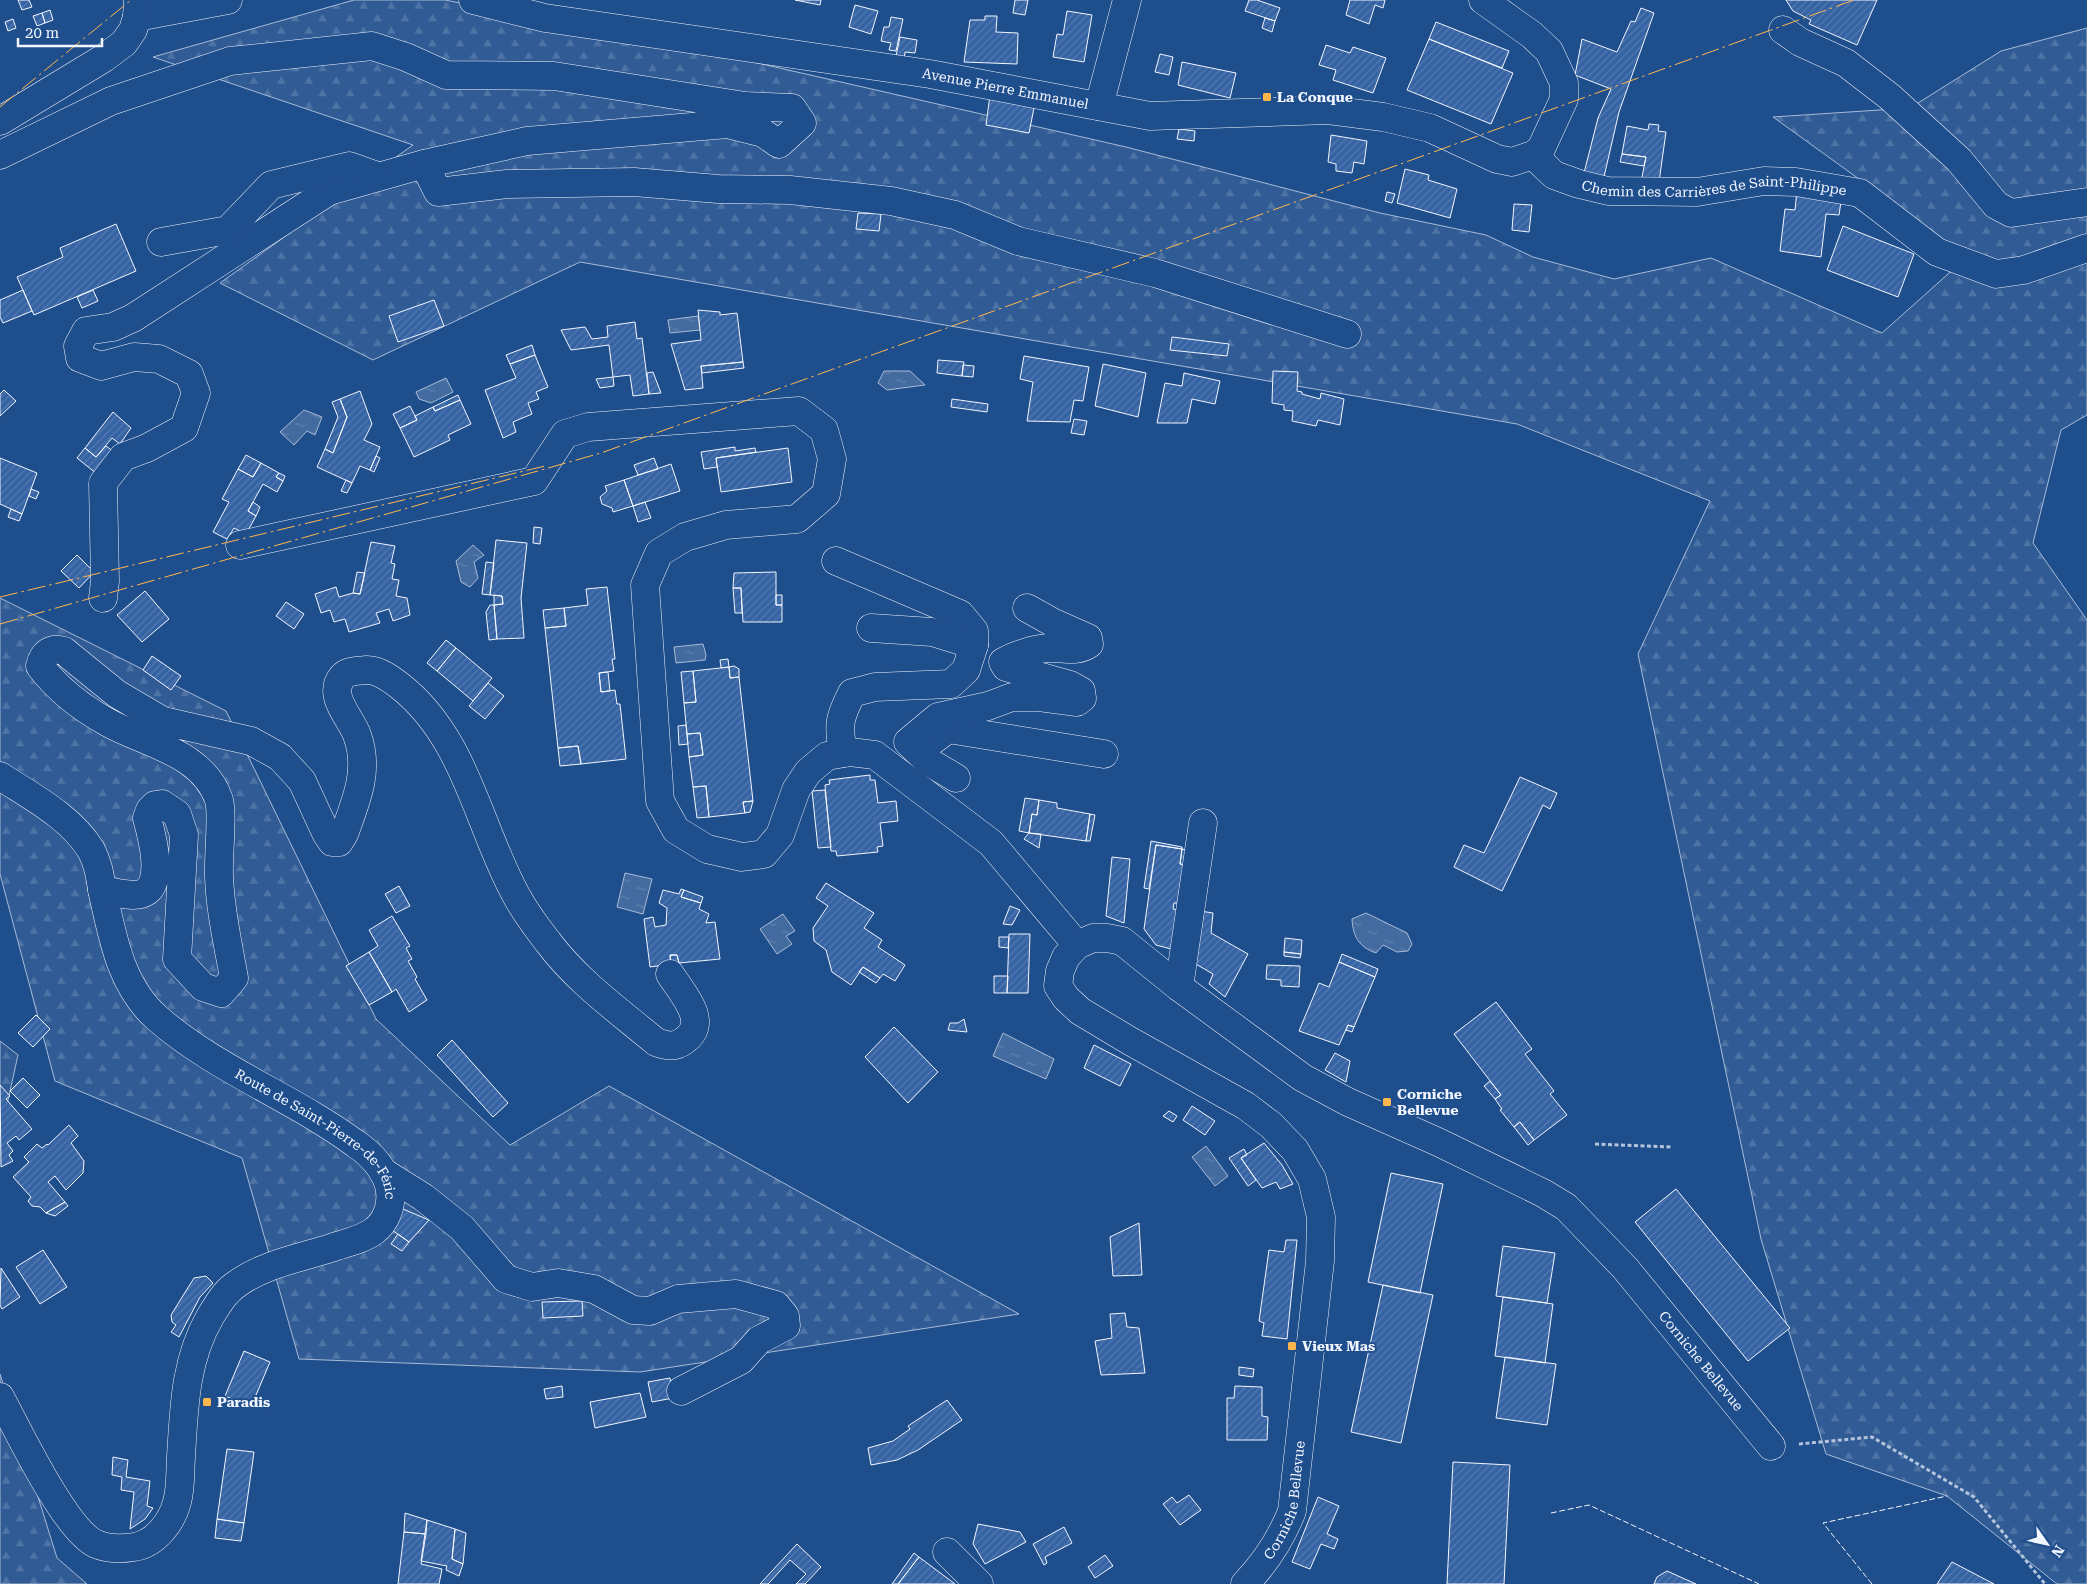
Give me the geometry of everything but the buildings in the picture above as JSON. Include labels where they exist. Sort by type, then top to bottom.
[{"type":"street","points":[[0,121],[104,58],[124,43],[133,30],[138,8],[228,0]]},
{"type":"street","name":"Avenue Pierre Emmanuel","points":[[472,0],[544,18],[930,74],[1150,116],[1328,110],[1383,117],[1430,128],[1496,160],[1512,162],[1533,155]]},
{"type":"street","points":[[1100,106],[1126,0]]},
{"type":"street","points":[[1483,0],[1532,35],[1549,51],[1564,84],[1564,99],[1548,139],[1541,149],[1533,155]]},
{"type":"street","points":[[1784,30],[1800,42],[1846,62],[1890,96],[1959,160],[1996,204],[2011,213],[2087,202]]},
{"type":"street","points":[[0,155],[111,101],[230,61],[372,46],[406,57],[446,75],[554,76],[745,106],[792,108],[802,123],[779,144],[762,133],[727,124],[527,141],[424,164],[329,191],[133,318],[113,327],[86,331],[78,346],[80,358],[101,366],[134,357],[159,359],[188,374],[196,393],[184,428],[146,448],[123,457],[104,483],[105,582],[103,598]]},
{"type":"street","name":"Chemin des Carrières de Saint-Philippe","points":[[1533,155],[1554,175],[1608,191],[1697,192],[1764,181],[1796,182],[1860,193],[1937,252],[1996,274],[2024,270],[2087,248]]},
{"type":"street","points":[[424,164],[438,192],[507,184],[634,182],[718,189],[790,190],[891,201],[955,215],[1018,241],[1154,273],[1347,334]]},
{"type":"street","points":[[161,242],[228,230],[272,185],[293,178],[349,166],[379,177]]},
{"type":"street","points":[[240,545],[534,481],[566,434],[588,427],[798,411],[824,430],[832,459],[826,494],[798,519],[726,525],[685,537],[659,554],[645,585],[660,801],[676,830],[707,849],[742,857],[764,854],[780,835],[796,790],[808,772],[827,756],[843,753],[875,755],[991,842],[1077,945]]},
{"type":"street","points":[[836,561],[960,614],[974,631],[974,645],[966,670],[951,684],[874,687],[852,693],[841,714],[838,729],[843,753]]},
{"type":"street","points":[[956,778],[929,762],[908,742],[938,717],[988,706],[1012,697],[1040,697],[1077,702],[1082,698],[1081,692],[1070,685],[1006,667],[1003,662],[1010,657],[1047,648],[1080,650],[1089,644],[1088,638],[1083,634],[1052,622],[1027,608]]},
{"type":"street","points":[[871,628],[932,632],[974,645]]},
{"type":"street","points":[[102,890],[139,895],[148,892],[153,886],[156,876],[147,818],[150,810],[155,805],[162,804],[170,808],[177,814],[184,836],[177,959],[203,987],[221,993],[234,978],[220,897],[220,802],[209,781],[191,763],[108,723],[83,707],[51,680],[40,666],[42,658],[48,652],[56,649],[64,651],[117,694],[163,721],[251,741],[280,757],[302,781],[332,842],[339,842],[344,834],[362,779],[363,759],[357,734],[340,704],[337,688],[343,676],[355,671],[371,670],[389,678],[412,696],[436,723],[458,761],[516,895],[549,944],[583,980],[656,1042],[666,1046],[678,1045],[692,1036],[697,1025],[696,1015],[670,974]]},
{"type":"street","points":[[898,772],[917,751],[948,729],[1104,754]]},
{"type":"street","name":"Route de Saint-Pierre-de-Féric","points":[[0,776],[52,810],[89,847],[100,869],[102,890],[122,968],[136,994],[156,1016],[185,1040],[358,1144],[383,1172],[390,1188],[390,1204],[385,1220],[373,1232],[354,1241],[273,1266],[232,1287],[214,1310],[200,1334],[192,1358],[184,1413],[178,1499],[171,1519],[156,1536],[140,1546],[120,1549],[95,1544],[77,1530],[63,1510],[0,1397]]},
{"type":"street","points":[[1179,987],[1203,823]]},
{"type":"street","name":"Corniche Bellevue","points":[[1245,1584],[1267,1559],[1281,1538],[1292,1511],[1320,1261],[1321,1217],[1312,1179],[1295,1150],[1272,1125],[1246,1106],[1080,1011],[1066,998],[1058,986],[1060,971],[1066,957],[1077,945],[1093,938],[1108,938],[1122,942],[1179,987],[1303,1078],[1348,1102],[1438,1142],[1543,1193],[1566,1208],[1625,1268],[1771,1446]]},
{"type":"street","points":[[383,1172],[423,1197],[462,1228],[506,1279],[532,1287],[558,1283],[594,1289],[633,1310],[650,1311],[678,1299],[736,1294],[776,1306],[785,1316],[786,1326],[759,1340],[741,1360],[681,1391]]},
{"type":"street","points":[[947,1552],[979,1584]]},
{"type":"path","points":[[1595,1144],[1672,1147]]},
{"type":"path","points":[[1771,1446],[1872,1437],[1974,1497],[2045,1584]]},
{"type":"green space","points":[[354,0],[445,0],[674,44],[1126,147],[1380,213],[1486,235],[1533,257],[1614,279],[1711,258],[1882,333],[1967,257],[1773,117],[1910,108],[2001,51],[2087,28],[2087,415],[2061,430],[2033,543],[2087,620],[2087,1584],[2057,1584],[1947,1496],[1826,1454],[1761,1239],[1638,654],[1710,501],[1517,424],[580,262],[373,360],[220,283],[413,145],[153,57]]},
{"type":"green space","points":[[0,598],[226,711],[376,1019],[510,1145],[609,1086],[1019,1314],[640,1372],[299,1359],[242,1158],[55,1081],[0,874]]},
{"type":"green space","points":[[0,1041],[18,1055],[0,1136]]},
{"type":"green space","points":[[0,1374],[57,1558],[87,1584],[0,1584]]},
{"type":"water","points":[[698,316],[700,330],[670,333],[668,320]]},
{"type":"water","points":[[884,371],[910,371],[925,385],[887,390],[878,383]]},
{"type":"water","points":[[446,378],[453,392],[431,403],[419,399],[416,392]]},
{"type":"water","points":[[304,410],[322,417],[315,435],[307,431],[294,445],[280,432]]},
{"type":"water","points":[[473,545],[484,555],[474,562],[478,578],[470,587],[461,582],[456,561]]},
{"type":"water","points":[[703,644],[706,655],[705,660],[676,663],[674,647]]},
{"type":"water","points":[[625,873],[652,879],[643,914],[617,907]]},
{"type":"water","points":[[1366,913],[1407,933],[1412,944],[1408,951],[1397,952],[1383,945],[1376,953],[1365,948],[1356,936],[1352,919]]},
{"type":"water","points":[[783,914],[795,931],[786,936],[792,944],[777,954],[760,929]]},
{"type":"water","points":[[1003,1033],[1054,1059],[1046,1079],[993,1056]]},
{"type":"water","points":[[1206,1146],[1228,1176],[1215,1186],[1192,1157]]},
{"type":"fence","points":[[1872,1584],[1823,1523],[1947,1496]]},
{"type":"fence","points":[[1551,1513],[1589,1505],[1759,1584]]},
{"type":"power","points":[[0,107],[131,0]]},
{"type":"power","points":[[0,624],[601,453],[1854,0]]},
{"type":"power","points":[[0,597],[545,466]]},
{"type":"place","name":"La Conque","points":[[1267,97]]},
{"type":"place","name":"Corniche Bellevue","points":[[1387,1102]]},
{"type":"place","name":"Vieux Mas","points":[[1292,1346]]},
{"type":"place","name":"Paradis","points":[[207,1402]]}]
